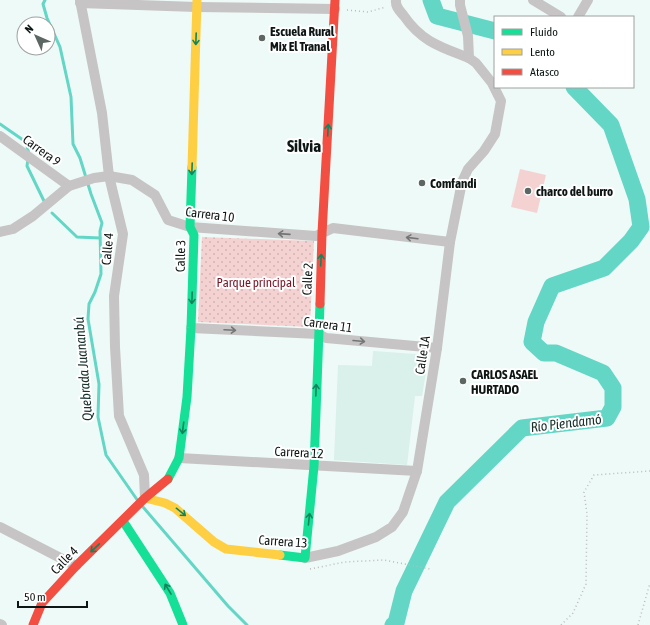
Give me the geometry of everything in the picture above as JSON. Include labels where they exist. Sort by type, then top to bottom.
[{"type":"main road","name":"Calle 3","points":[[144,500],[168,479],[179,458],[187,397],[194,235],[190,227],[197,3]]},
{"type":"main road","name":"Calle 2","points":[[305,564],[314,466],[322,233],[335,4]]},
{"type":"main road","name":"Calle 4","points":[[33,625],[42,603],[76,566],[144,500]]},
{"type":"main road","name":"Carrera 13","points":[[144,500],[165,503],[175,508],[214,542],[226,549],[305,564]]},
{"type":"main road","points":[[125,519],[170,593],[183,625]]},
{"type":"street","points":[[533,0],[559,16]]},
{"type":"street","points":[[579,16],[588,0]]},
{"type":"street","points":[[80,1],[335,4]]},
{"type":"street","name":"Calle 4","points":[[80,1],[102,113],[109,176],[123,234],[114,296],[119,416],[144,475],[144,500]]},
{"type":"street","points":[[396,2],[409,24],[425,38],[436,46],[469,58],[468,36],[460,3]]},
{"type":"street","name":"Calle 1A","points":[[469,58],[476,63],[494,87]]},
{"type":"street","name":"Calle 1A","points":[[417,472],[437,348],[450,242],[462,182],[468,169],[495,134],[501,101],[494,88]]},
{"type":"street","name":"Carrera 9","points":[[0,136],[69,186]]},
{"type":"street","name":"Carrera 10","points":[[0,232],[13,229],[33,216],[69,186],[94,178],[109,176],[132,180],[155,195],[168,220],[190,227],[316,236],[333,228],[450,242]]},
{"type":"street","name":"Carrera 11","points":[[191,328],[318,334],[326,338],[437,348]]},
{"type":"street","name":"Carrera 12","points":[[179,458],[417,472]]},
{"type":"street","name":"Carrera 13","points":[[305,564],[376,538],[387,531],[398,520],[403,512],[417,472]]},
{"type":"street","points":[[0,528],[76,566]]},
{"type":"path","points":[[335,4],[368,12],[396,2]]},
{"type":"path","points":[[561,625],[573,613],[586,584],[587,514],[584,492],[594,475],[650,471]]},
{"type":"path","points":[[305,564],[312,569],[345,562],[384,560],[430,569]]},
{"type":"path","points":[[638,625],[650,583]]},
{"type":"shaded area","points":[[373,351],[429,355],[422,396],[415,396],[407,465],[334,460],[338,365],[372,366]]},
{"type":"green space","name":"charco del burro","points":[[520,169],[546,175],[537,213],[511,207]]},
{"type":"green space","name":"Parque principal","points":[[202,237],[314,241],[310,327],[198,322]]},
{"type":"waterway","name":"Quebrada Juananbú","points":[[45,0],[43,4],[47,18],[60,47],[71,97],[73,144],[80,158],[102,223],[100,231],[101,274],[89,304],[88,319],[99,384],[98,417],[106,455],[138,501]]},
{"type":"waterway","name":"Río Piendamó","points":[[431,0],[437,16],[494,31]]},
{"type":"waterway","name":"Río Piendamó","points":[[393,625],[396,623],[404,591],[447,502],[522,428],[607,418],[613,407],[613,388],[603,373],[556,353],[544,353],[532,342],[536,322],[552,286],[604,268],[631,241],[641,227],[637,199],[611,125],[575,88]]},
{"type":"waterway","points":[[0,124],[26,142],[29,154]]},
{"type":"waterway","points":[[28,159],[27,166],[44,201]]},
{"type":"waterway","points":[[52,213],[77,237],[100,238]]},
{"type":"waterway","name":"Quebrada Juananbú","points":[[143,507],[228,606],[247,625]]},
{"type":"traffic: fast","points":[[168,479],[179,458],[187,397],[194,235],[190,227],[192,167]]},
{"type":"traffic: fast","points":[[280,555],[305,558],[314,466],[320,304]]},
{"type":"traffic: fast","points":[[123,521],[170,593],[183,625]]},
{"type":"traffic: slow","points":[[192,167],[197,0]]},
{"type":"traffic: slow","points":[[145,498],[165,503],[175,508],[214,542],[226,549],[280,555]]},
{"type":"traffic: jam","points":[[320,304],[322,233],[335,0]]},
{"type":"traffic: jam","points":[[33,625],[42,603],[76,566],[145,498],[168,479]]},
{"type":"place","name":"Escuela Rural Mix El Tranal","points":[[262,38]]},
{"type":"place","name":"Comfandi","points":[[422,183]]},
{"type":"place","name":"charco del burro","points":[[528,191]]},
{"type":"place","name":"CARLOS ASAEL HURTADO","points":[[463,381]]},
{"type":"district","name":"Silvia","points":[[304,146]]}]
